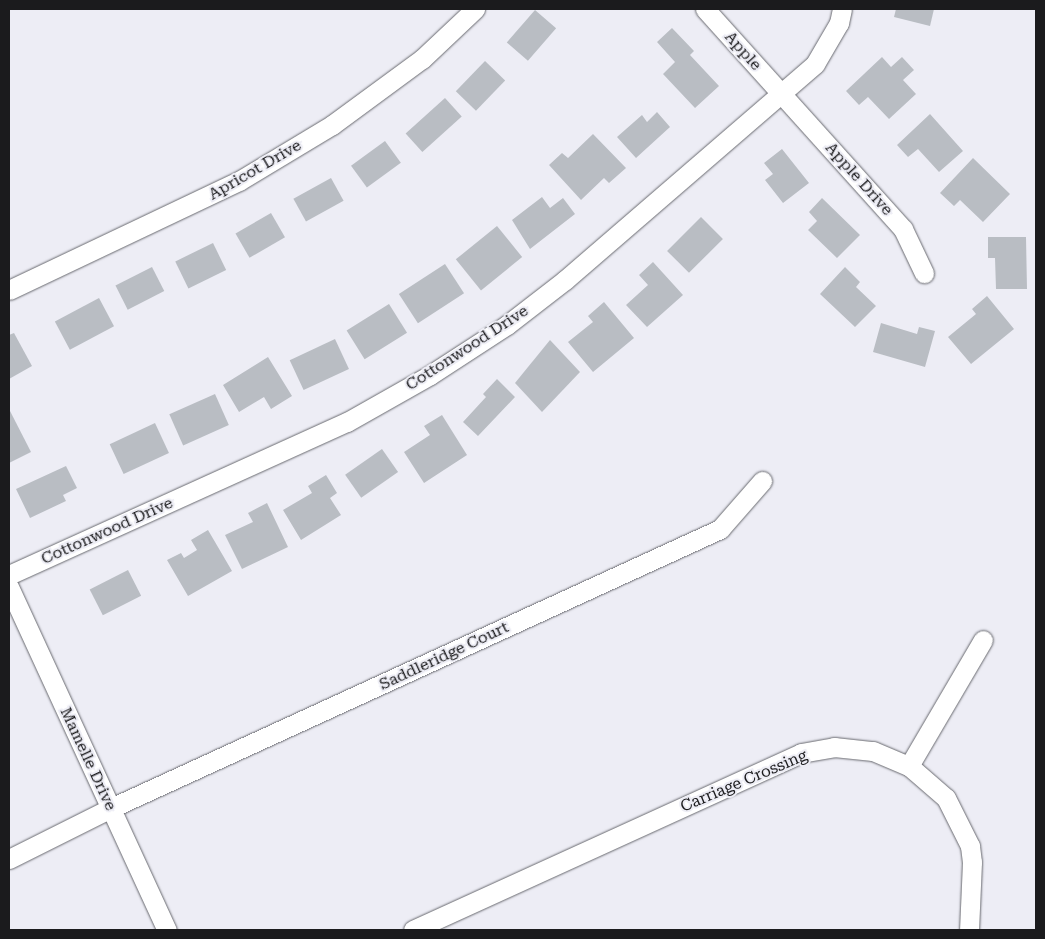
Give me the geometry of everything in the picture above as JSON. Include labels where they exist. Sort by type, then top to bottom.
[{"type":"street","name":"Apricot Drive","points":[[9,290],[239,181],[332,125],[422,59],[475,9]]},
{"type":"street","name":"Apple","points":[[705,9],[781,93]]},
{"type":"street","name":"Cottonwood Drive","points":[[9,575],[346,422],[430,375],[507,325],[565,280],[819,58],[839,23],[842,9]]},
{"type":"street","name":"Apple Drive","points":[[781,93],[903,229],[924,273]]},
{"type":"street","name":"Saddleridge Court","points":[[9,859],[111,808],[720,530],[762,482]]},
{"type":"street","name":"Mamelle Drive","points":[[9,587],[167,930]]},
{"type":"street","points":[[909,766],[983,640]]},
{"type":"street","name":"Carriage Crossing","points":[[413,930],[801,753],[834,747],[873,751],[909,766],[946,798],[970,846],[972,862],[969,930]]},
{"type":"building","points":[[896,9],[934,9],[930,26],[894,17]]},
{"type":"building","points":[[535,10],[556,28],[528,61],[507,42]]},
{"type":"building","points":[[672,28],[694,51],[690,55],[719,86],[695,108],[663,74],[675,62],[657,42]]},
{"type":"building","points":[[882,57],[891,67],[902,57],[914,70],[903,80],[916,94],[889,119],[868,97],[859,105],[846,91]]},
{"type":"building","points":[[485,61],[505,80],[476,111],[456,91]]},
{"type":"building","points":[[445,98],[462,117],[422,152],[406,133]]},
{"type":"building","points":[[657,112],[670,127],[636,158],[617,137],[642,115],[647,122]]},
{"type":"building","points":[[930,114],[963,151],[939,172],[918,149],[908,157],[897,145]]},
{"type":"building","points":[[593,134],[626,168],[609,183],[604,178],[581,200],[549,165],[562,153],[568,158]]},
{"type":"building","points":[[385,141],[401,163],[367,188],[351,166]]},
{"type":"building","points":[[782,149],[809,183],[783,203],[765,180],[773,174],[764,163]]},
{"type":"building","points":[[973,158],[1010,194],[983,222],[960,200],[954,206],[940,193]]},
{"type":"building","points":[[331,178],[344,201],[306,222],[293,199]]},
{"type":"building","points":[[542,197],[550,208],[563,198],[575,214],[530,249],[512,220]]},
{"type":"building","points":[[822,198],[860,235],[837,258],[808,230],[817,221],[809,212]]},
{"type":"building","points":[[271,213],[285,237],[249,258],[235,233]]},
{"type":"building","points":[[701,217],[723,239],[689,273],[667,251]]},
{"type":"building","points":[[497,226],[522,257],[481,290],[456,259]]},
{"type":"building","points":[[988,237],[1026,237],[1027,289],[996,289],[995,258],[988,258]]},
{"type":"building","points":[[213,243],[226,270],[188,288],[175,261]]},
{"type":"building","points":[[653,262],[683,295],[647,327],[626,305],[648,285],[639,275]]},
{"type":"building","points":[[445,264],[464,293],[418,323],[399,294]]},
{"type":"building","points":[[152,267],[164,291],[128,310],[115,286]]},
{"type":"building","points":[[845,267],[860,282],[856,287],[876,306],[855,327],[820,294]]},
{"type":"building","points":[[987,296],[1014,329],[971,364],[948,337],[976,314],[972,309]]},
{"type":"building","points":[[99,298],[114,326],[70,350],[55,321]]},
{"type":"building","points":[[604,302],[634,338],[593,372],[568,342],[593,322],[588,316]]},
{"type":"building","points":[[389,304],[407,333],[365,359],[347,330]]},
{"type":"building","points":[[881,323],[917,334],[919,327],[935,331],[925,367],[873,352]]},
{"type":"building","points":[[14,333],[32,366],[9,379],[9,335]]},
{"type":"building","points":[[335,339],[349,369],[304,390],[290,360]]},
{"type":"building","points":[[550,340],[580,372],[542,412],[515,383]]},
{"type":"building","points":[[268,357],[292,396],[271,409],[264,397],[239,412],[223,385]]},
{"type":"building","points":[[497,379],[515,397],[478,436],[463,422],[486,397],[483,394]]},
{"type":"building","points":[[215,394],[229,425],[183,445],[169,414]]},
{"type":"building","points":[[9,409],[31,452],[9,463]]},
{"type":"building","points":[[442,415],[467,455],[424,483],[404,452],[430,435],[424,426]]},
{"type":"building","points":[[155,423],[169,453],[124,474],[110,444]]},
{"type":"building","points":[[382,449],[398,472],[361,498],[345,475]]},
{"type":"building","points":[[66,466],[77,488],[63,495],[66,501],[30,518],[16,489]]},
{"type":"building","points":[[326,475],[337,493],[330,498],[341,515],[301,540],[283,510],[312,493],[308,486]]},
{"type":"building","points":[[267,503],[288,547],[242,569],[225,535],[253,522],[248,513]]},
{"type":"building","points":[[208,530],[232,571],[188,596],[167,560],[181,553],[184,558],[197,550],[191,540]]},
{"type":"building","points":[[128,570],[141,596],[103,615],[90,590]]}]
